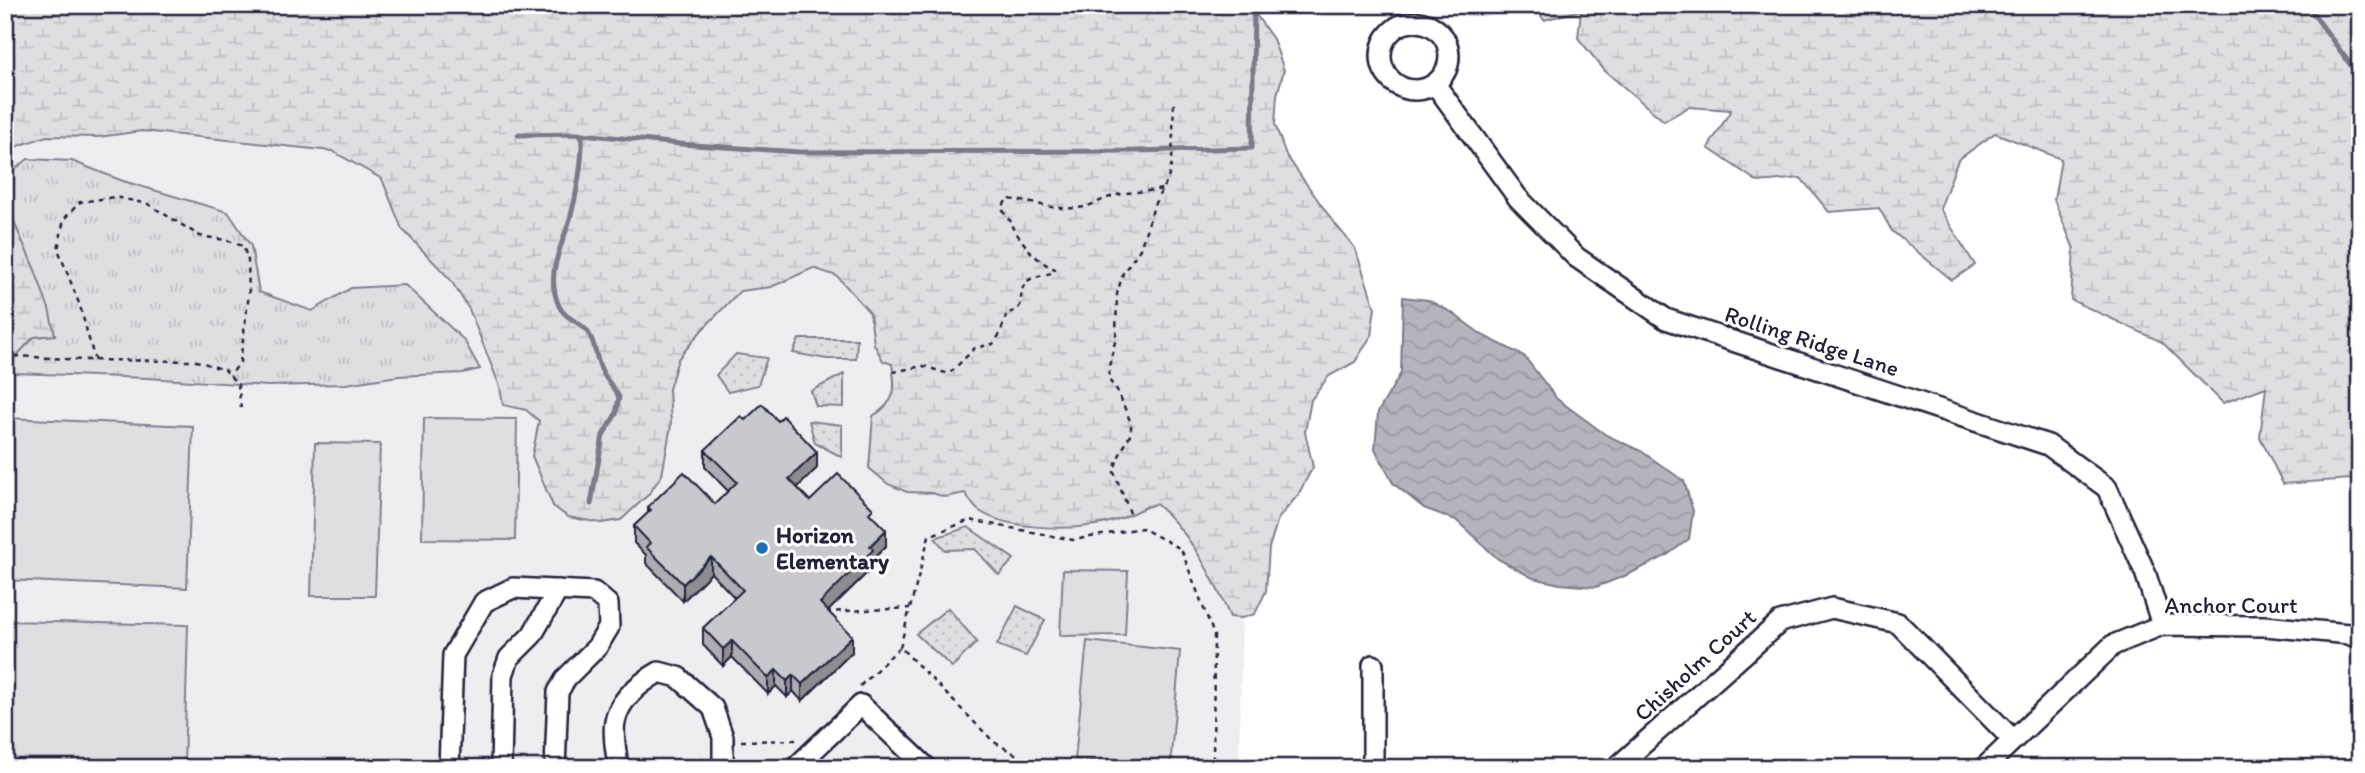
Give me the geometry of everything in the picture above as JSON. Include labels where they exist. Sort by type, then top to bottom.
[{"type":"street","name":"Rolling Ridge Lane","points":[[1435,83],[1518,198],[1576,257],[1666,318],[2048,444],[2106,488],[2145,572],[2162,625]]},
{"type":"street","points":[[449,768],[453,655],[484,602],[513,588],[594,592],[608,604],[609,627],[597,647],[566,678],[558,692],[555,768]]},
{"type":"street","points":[[501,768],[503,674],[509,658],[532,635],[558,590]]},
{"type":"street","name":"Chisholm Court","points":[[1616,768],[1780,622],[1832,608],[1898,623],[2013,740]]},
{"type":"street","name":"Anchor Court","points":[[1984,768],[2113,645],[2162,625],[2265,626],[2349,634],[2360,639]]},
{"type":"street","points":[[1373,665],[1373,768]]},
{"type":"street","points":[[611,763],[614,722],[623,702],[640,682],[659,672],[678,677],[713,708],[723,737],[723,768]]},
{"type":"street","points":[[795,768],[861,705],[927,768]]},
{"type":"path","points":[[1130,513],[1114,472],[1117,460],[1132,433],[1131,423],[1117,390],[1109,380],[1109,366],[1116,338],[1117,294],[1123,273],[1140,249],[1155,203],[1168,180],[1172,162],[1174,100]]},
{"type":"path","points":[[893,372],[923,366],[949,374],[975,348],[993,344],[1000,334],[1007,313],[1016,310],[1021,304],[1021,291],[1026,282],[1034,276],[1055,272],[1055,269],[1035,259],[1012,227],[1014,225],[1002,208],[1007,199],[1023,200],[1045,207],[1078,208],[1113,196],[1163,189]]},
{"type":"path","points":[[95,361],[80,306],[58,249],[64,219],[80,202],[115,197],[148,204],[200,236],[243,246],[248,260],[249,294],[240,362],[230,376]]},
{"type":"path","points":[[5,357],[95,361],[197,360],[225,370],[238,385],[241,408]]},
{"type":"path","points":[[853,693],[900,647],[929,536],[970,520],[1073,540],[1142,528],[1181,549],[1214,635],[1213,768]]},
{"type":"path","points":[[823,612],[910,608]]},
{"type":"path","points":[[900,647],[994,742],[1040,768]]},
{"type":"path","points":[[733,741],[801,740]]},
{"type":"path","points":[[596,768],[596,761],[611,763]]},
{"type":"shaded area","points":[[5,5],[1254,5],[1239,768],[5,768]]},
{"type":"green space","points":[[5,5],[1246,5],[1273,39],[1284,70],[1277,95],[1275,124],[1286,155],[1355,248],[1375,308],[1371,336],[1355,362],[1329,376],[1311,400],[1305,432],[1313,467],[1298,495],[1278,519],[1269,548],[1266,591],[1255,614],[1242,618],[1230,617],[1190,541],[1156,504],[1102,524],[1065,528],[1026,526],[991,517],[976,508],[965,493],[945,497],[932,493],[907,492],[888,484],[869,468],[873,416],[887,405],[893,394],[892,364],[883,361],[874,344],[870,313],[837,276],[813,268],[771,287],[740,291],[678,359],[669,389],[671,425],[662,475],[648,495],[621,520],[601,523],[568,517],[553,506],[532,456],[539,421],[526,410],[503,405],[500,387],[469,309],[450,279],[402,229],[382,179],[332,151],[142,131],[98,137],[47,136],[12,148],[5,157]]},
{"type":"green space","points":[[1534,5],[2360,5],[2360,482],[2351,479],[2283,484],[2260,437],[2266,387],[2223,403],[2162,342],[2071,300],[2074,249],[2054,200],[2061,159],[1995,133],[1958,160],[1940,209],[1975,265],[1952,280],[1892,231],[1879,208],[1829,212],[1801,178],[1758,182],[1708,148],[1731,110],[1689,107],[1664,121],[1605,71],[1578,38],[1581,10],[1544,20]]},
{"type":"green space","points":[[28,159],[72,161],[123,181],[228,212],[251,246],[259,292],[312,311],[351,288],[405,285],[464,340],[480,369],[463,373],[398,376],[346,384],[268,386],[15,373],[6,367],[34,337],[55,335],[5,196],[5,177]]},
{"type":"green space","points":[[5,196],[35,270],[55,335],[34,337],[5,368]]},
{"type":"green space","points":[[799,339],[857,339],[856,359],[827,359],[793,353]]},
{"type":"green space","points":[[736,354],[767,358],[758,385],[728,392],[716,375]]},
{"type":"green space","points":[[844,374],[844,407],[816,406],[811,391]]},
{"type":"green space","points":[[5,418],[193,426],[187,588],[5,580]]},
{"type":"green space","points":[[424,418],[517,419],[515,540],[422,539]]},
{"type":"green space","points":[[809,421],[842,425],[842,457],[815,443]]},
{"type":"green space","points":[[315,443],[380,444],[375,596],[311,596]]},
{"type":"green space","points":[[968,527],[1014,559],[999,575],[975,549],[945,550],[935,538]]},
{"type":"green space","points":[[1063,570],[1128,571],[1125,635],[1060,636]]},
{"type":"green space","points":[[1017,606],[1045,620],[1026,656],[997,645]]},
{"type":"green space","points":[[948,608],[977,642],[952,667],[916,634]]},
{"type":"green space","points":[[5,621],[188,625],[184,768],[5,768]]},
{"type":"green space","points":[[1087,641],[1180,651],[1170,768],[1075,759]]},
{"type":"water","points":[[1403,297],[1428,300],[1451,312],[1482,335],[1524,356],[1557,399],[1606,435],[1641,451],[1684,481],[1693,511],[1689,539],[1666,556],[1596,587],[1560,584],[1533,578],[1498,559],[1456,520],[1424,508],[1393,483],[1375,449],[1378,412],[1401,373]]},
{"type":"building","points":[[762,404],[778,421],[783,416],[817,452],[789,479],[810,501],[838,474],[873,509],[869,513],[886,530],[870,546],[873,550],[820,603],[852,636],[802,684],[793,675],[787,681],[776,670],[768,678],[732,641],[723,649],[703,628],[743,590],[711,557],[683,584],[646,547],[650,543],[634,526],[651,510],[648,507],[684,472],[715,504],[737,482],[705,450],[741,416],[745,420]]},
{"type":"waterway","points":[[518,135],[582,134],[799,152],[1252,148],[1254,5]]},
{"type":"waterway","points":[[2307,5],[2360,78]]},
{"type":"waterway","points":[[582,134],[577,188],[556,262],[554,283],[559,306],[590,335],[602,371],[619,397],[616,414],[603,435],[591,504]]},
{"type":"place","name":"Horizon Elementary","points":[[762,548]]}]
